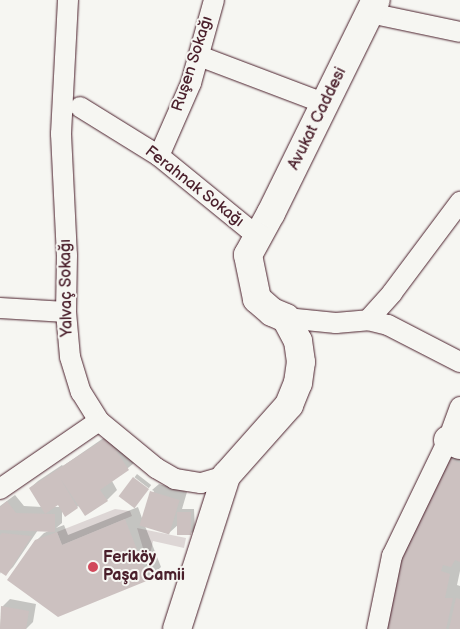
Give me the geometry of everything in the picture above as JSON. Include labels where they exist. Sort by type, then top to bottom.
[{"type":"street","name":"Yalvaç Sokağı","points":[[68,0],[61,134],[67,255],[66,312],[70,357],[81,392],[99,421],[156,468],[175,479],[201,484],[226,476]]},
{"type":"street","name":"Ruşen Sokağı","points":[[159,156],[191,83],[214,0]]},
{"type":"street","points":[[373,7],[460,32]]},
{"type":"street","name":"Avukat Caddesi","points":[[286,318],[272,312],[257,299],[248,255],[326,104],[373,7]]},
{"type":"street","points":[[199,56],[326,104]]},
{"type":"street","name":"Ferahnak Sokağı","points":[[80,107],[159,156],[257,236]]},
{"type":"street","points":[[368,320],[392,294],[460,202]]},
{"type":"street","points":[[0,308],[66,312]]},
{"type":"street","points":[[286,318],[336,323],[368,320],[388,325],[460,362]]},
{"type":"street","points":[[177,629],[226,476],[289,405],[298,383],[301,362],[298,341],[286,318]]},
{"type":"street","points":[[376,629],[392,556],[454,443],[460,407]]},
{"type":"street","points":[[0,489],[99,421]]},
{"type":"shaded area","points":[[115,509],[130,511],[132,516],[62,545],[57,532]]},
{"type":"shaded area","points":[[137,528],[186,538],[184,548],[153,541],[148,565]]},
{"type":"building","points":[[107,437],[129,470],[100,490],[108,501],[85,516],[60,478],[78,508],[65,517],[58,505],[45,514],[29,488]]},
{"type":"building","points":[[447,457],[460,463],[460,562],[455,560],[451,567],[443,565],[441,571],[450,574],[445,598],[453,598],[446,629],[383,629],[399,563]]},
{"type":"building","points":[[133,477],[149,489],[135,508],[119,496]]},
{"type":"building","points":[[150,491],[180,500],[169,534],[139,525]]},
{"type":"building","points":[[7,501],[16,513],[55,514],[55,532],[0,530],[0,507]]},
{"type":"building","points":[[177,512],[191,512],[191,535],[177,535]]},
{"type":"building","name":"Feriköy Paşa Camii","points":[[125,519],[149,580],[58,617],[7,580],[35,540],[57,532],[62,545]]},
{"type":"building","points":[[2,533],[32,536],[6,576],[0,572],[0,535]]},
{"type":"building","points":[[456,598],[460,599],[460,629],[449,629]]},
{"type":"building","points":[[1,606],[29,611],[26,629],[0,629]]},
{"type":"place","name":"Feriköy Paşa Camii","points":[[93,567]]}]
